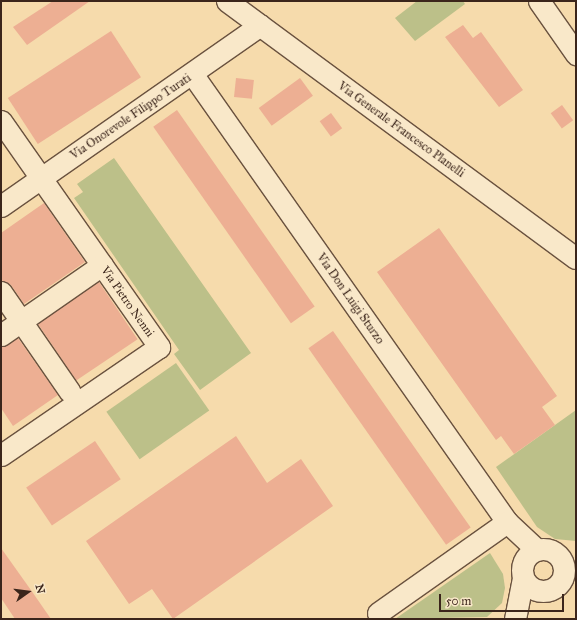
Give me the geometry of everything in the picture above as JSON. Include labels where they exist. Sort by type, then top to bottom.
[{"type":"street","name":"Via Generale Francesco Planelli","points":[[227,1],[576,258]]},
{"type":"street","points":[[539,1],[576,54]]},
{"type":"street","name":"Via Onorevole Filippo Turati","points":[[1,206],[193,75],[260,25]]},
{"type":"street","name":"Via Don Luigi Sturzo","points":[[193,75],[507,522]]},
{"type":"street","name":"Via Pietro Nenni","points":[[1,121],[159,347],[1,455]]},
{"type":"street","points":[[1,334],[102,265]]},
{"type":"street","points":[[1,292],[70,392]]},
{"type":"street","points":[[507,522],[547,551],[570,572],[558,585],[539,591],[516,619]]},
{"type":"street","points":[[507,522],[523,571],[539,591]]},
{"type":"street","points":[[378,613],[507,522]]},
{"type":"street","points":[[516,619],[523,571],[547,551],[576,556]]},
{"type":"green space","points":[[417,1],[463,1],[465,4],[415,41],[395,18]]},
{"type":"green space","points":[[114,158],[251,353],[200,390],[174,354],[179,350],[74,198],[83,192],[77,184]]},
{"type":"green space","points":[[176,363],[209,411],[140,459],[106,412]]},
{"type":"green space","points":[[576,410],[576,541],[555,539],[537,527],[496,467]]},
{"type":"green space","points":[[490,553],[503,574],[505,588],[502,603],[487,617],[395,619]]},
{"type":"building","points":[[53,1],[90,1],[27,45],[13,27]]},
{"type":"building","points":[[463,25],[473,38],[481,32],[523,90],[499,107],[445,37]]},
{"type":"building","points":[[111,31],[141,77],[38,144],[8,98]]},
{"type":"building","points":[[236,78],[254,80],[252,99],[234,97]]},
{"type":"building","points":[[300,78],[313,96],[272,126],[259,108]]},
{"type":"building","points":[[562,105],[573,120],[562,129],[551,113]]},
{"type":"building","points":[[177,110],[315,307],[291,323],[153,127]]},
{"type":"building","points":[[331,113],[342,128],[331,137],[320,121]]},
{"type":"building","points":[[44,203],[85,262],[24,304],[11,285],[1,280],[1,233]]},
{"type":"building","points":[[439,228],[557,396],[542,407],[555,425],[514,454],[501,436],[496,440],[377,272]]},
{"type":"building","points":[[99,282],[138,339],[76,381],[38,323]]},
{"type":"building","points":[[333,331],[471,528],[446,545],[308,348]]},
{"type":"building","points":[[18,338],[58,395],[13,426],[1,408],[1,347]]},
{"type":"building","points":[[236,436],[267,483],[301,459],[333,506],[173,619],[152,589],[129,604],[86,541]]},
{"type":"building","points":[[95,441],[121,479],[52,526],[26,487]]},
{"type":"building","points":[[1,548],[51,619],[15,619],[1,598]]}]
